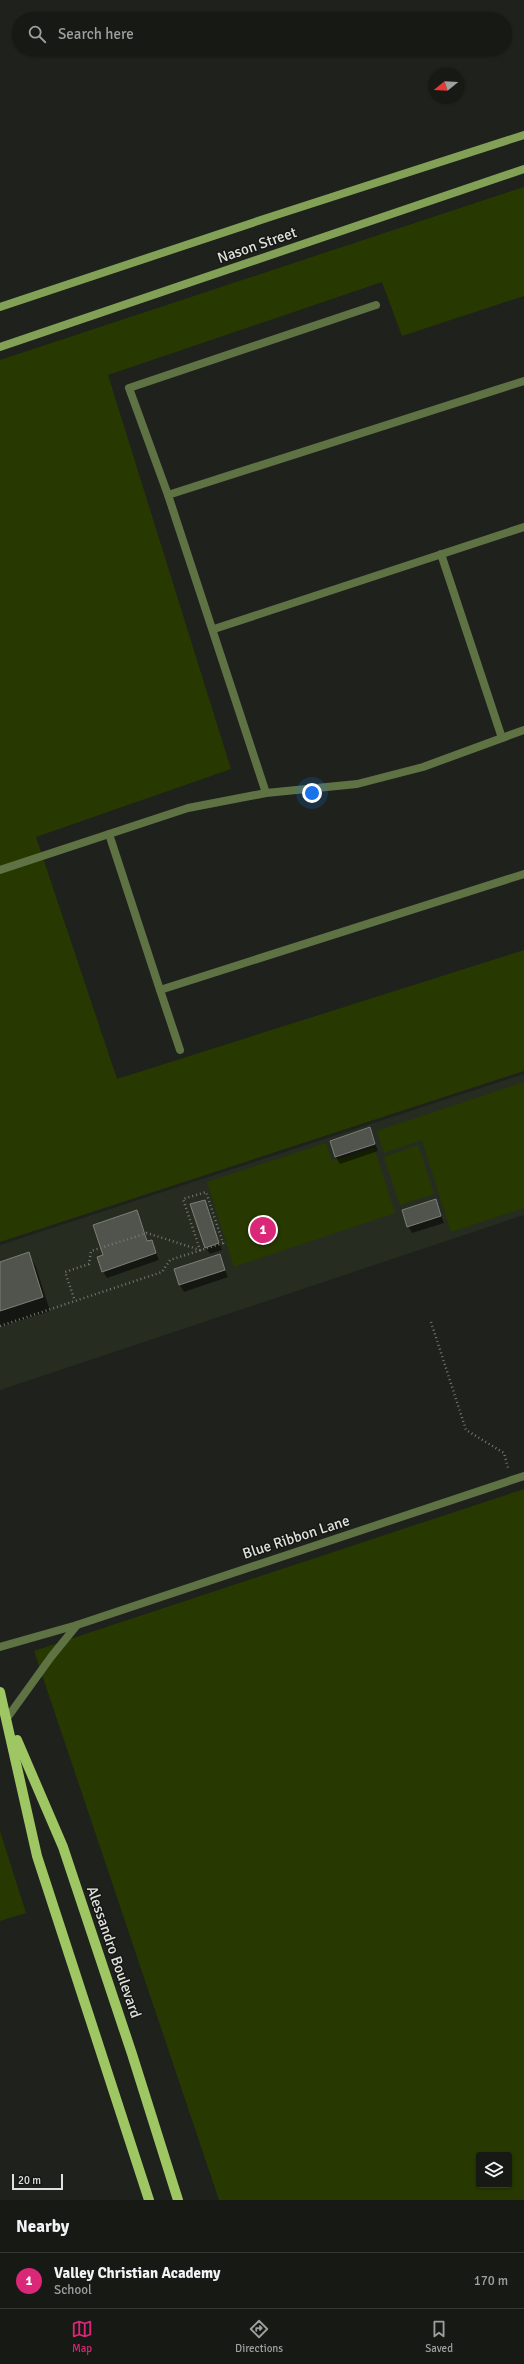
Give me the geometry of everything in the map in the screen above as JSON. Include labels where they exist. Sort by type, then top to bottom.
[{"type":"main road","name":"Nason Street","points":[[0,307],[270,217],[524,135]]},
{"type":"main road","name":"Nason Street","points":[[0,347],[524,169]]},
{"type":"main road","name":"Alessandro Boulevard","points":[[0,1692],[38,1856],[150,2200]]},
{"type":"main road","name":"Alessandro Boulevard","points":[[7,1718],[63,1847],[132,2054],[178,2200]]},
{"type":"street","points":[[266,793],[214,629],[129,388],[376,305]]},
{"type":"street","points":[[168,495],[524,381]]},
{"type":"street","points":[[214,629],[524,527]]},
{"type":"street","points":[[441,554],[502,738]]},
{"type":"street","points":[[0,870],[188,808],[266,793],[357,784],[423,767],[524,730]]},
{"type":"street","points":[[109,834],[180,1050]]},
{"type":"street","points":[[160,990],[524,874]]},
{"type":"street","name":"Blue Ribbon Lane","points":[[0,1647],[77,1626],[524,1476]]},
{"type":"street","points":[[7,1718],[51,1657],[77,1626]]},
{"type":"path","points":[[0,1326],[162,1272],[170,1260],[222,1243],[206,1192],[184,1199],[200,1250]]},
{"type":"path","points":[[75,1301],[65,1272],[89,1264],[91,1251],[147,1233],[200,1250]]},
{"type":"path","points":[[431,1322],[466,1430],[504,1453],[511,1480]]},
{"type":"shaded area","points":[[524,1074],[524,1215],[0,1390],[0,1245]]},
{"type":"green space","points":[[524,187],[524,296],[402,336],[382,282],[108,375],[231,769],[36,837],[117,1079],[524,950],[524,1071],[0,1242],[0,360]]},
{"type":"green space","points":[[524,1082],[524,1208],[451,1232],[422,1140],[384,1153],[377,1131]]},
{"type":"green space","points":[[326,1143],[332,1161],[374,1148],[395,1213],[234,1267],[207,1182]]},
{"type":"green space","points":[[418,1145],[434,1194],[400,1205],[384,1157]]},
{"type":"green space","points":[[524,1489],[524,2200],[219,2200],[34,1651]]},
{"type":"green space","points":[[0,1831],[26,1913],[0,1921]]},
{"type":"building","points":[[370,1127],[375,1144],[335,1157],[330,1141]]},
{"type":"building","points":[[436,1199],[441,1216],[407,1227],[402,1210]]},
{"type":"building","points":[[205,1200],[219,1243],[205,1248],[190,1204]]},
{"type":"building","points":[[137,1210],[147,1241],[152,1240],[156,1253],[102,1272],[97,1257],[103,1255],[93,1225]]},
{"type":"building","points":[[29,1252],[43,1297],[0,1311],[0,1262]]},
{"type":"building","points":[[220,1254],[225,1270],[179,1285],[174,1269]]},
{"type":"place","name":"Valley Christian Academy","points":[[263,1230]]}]
